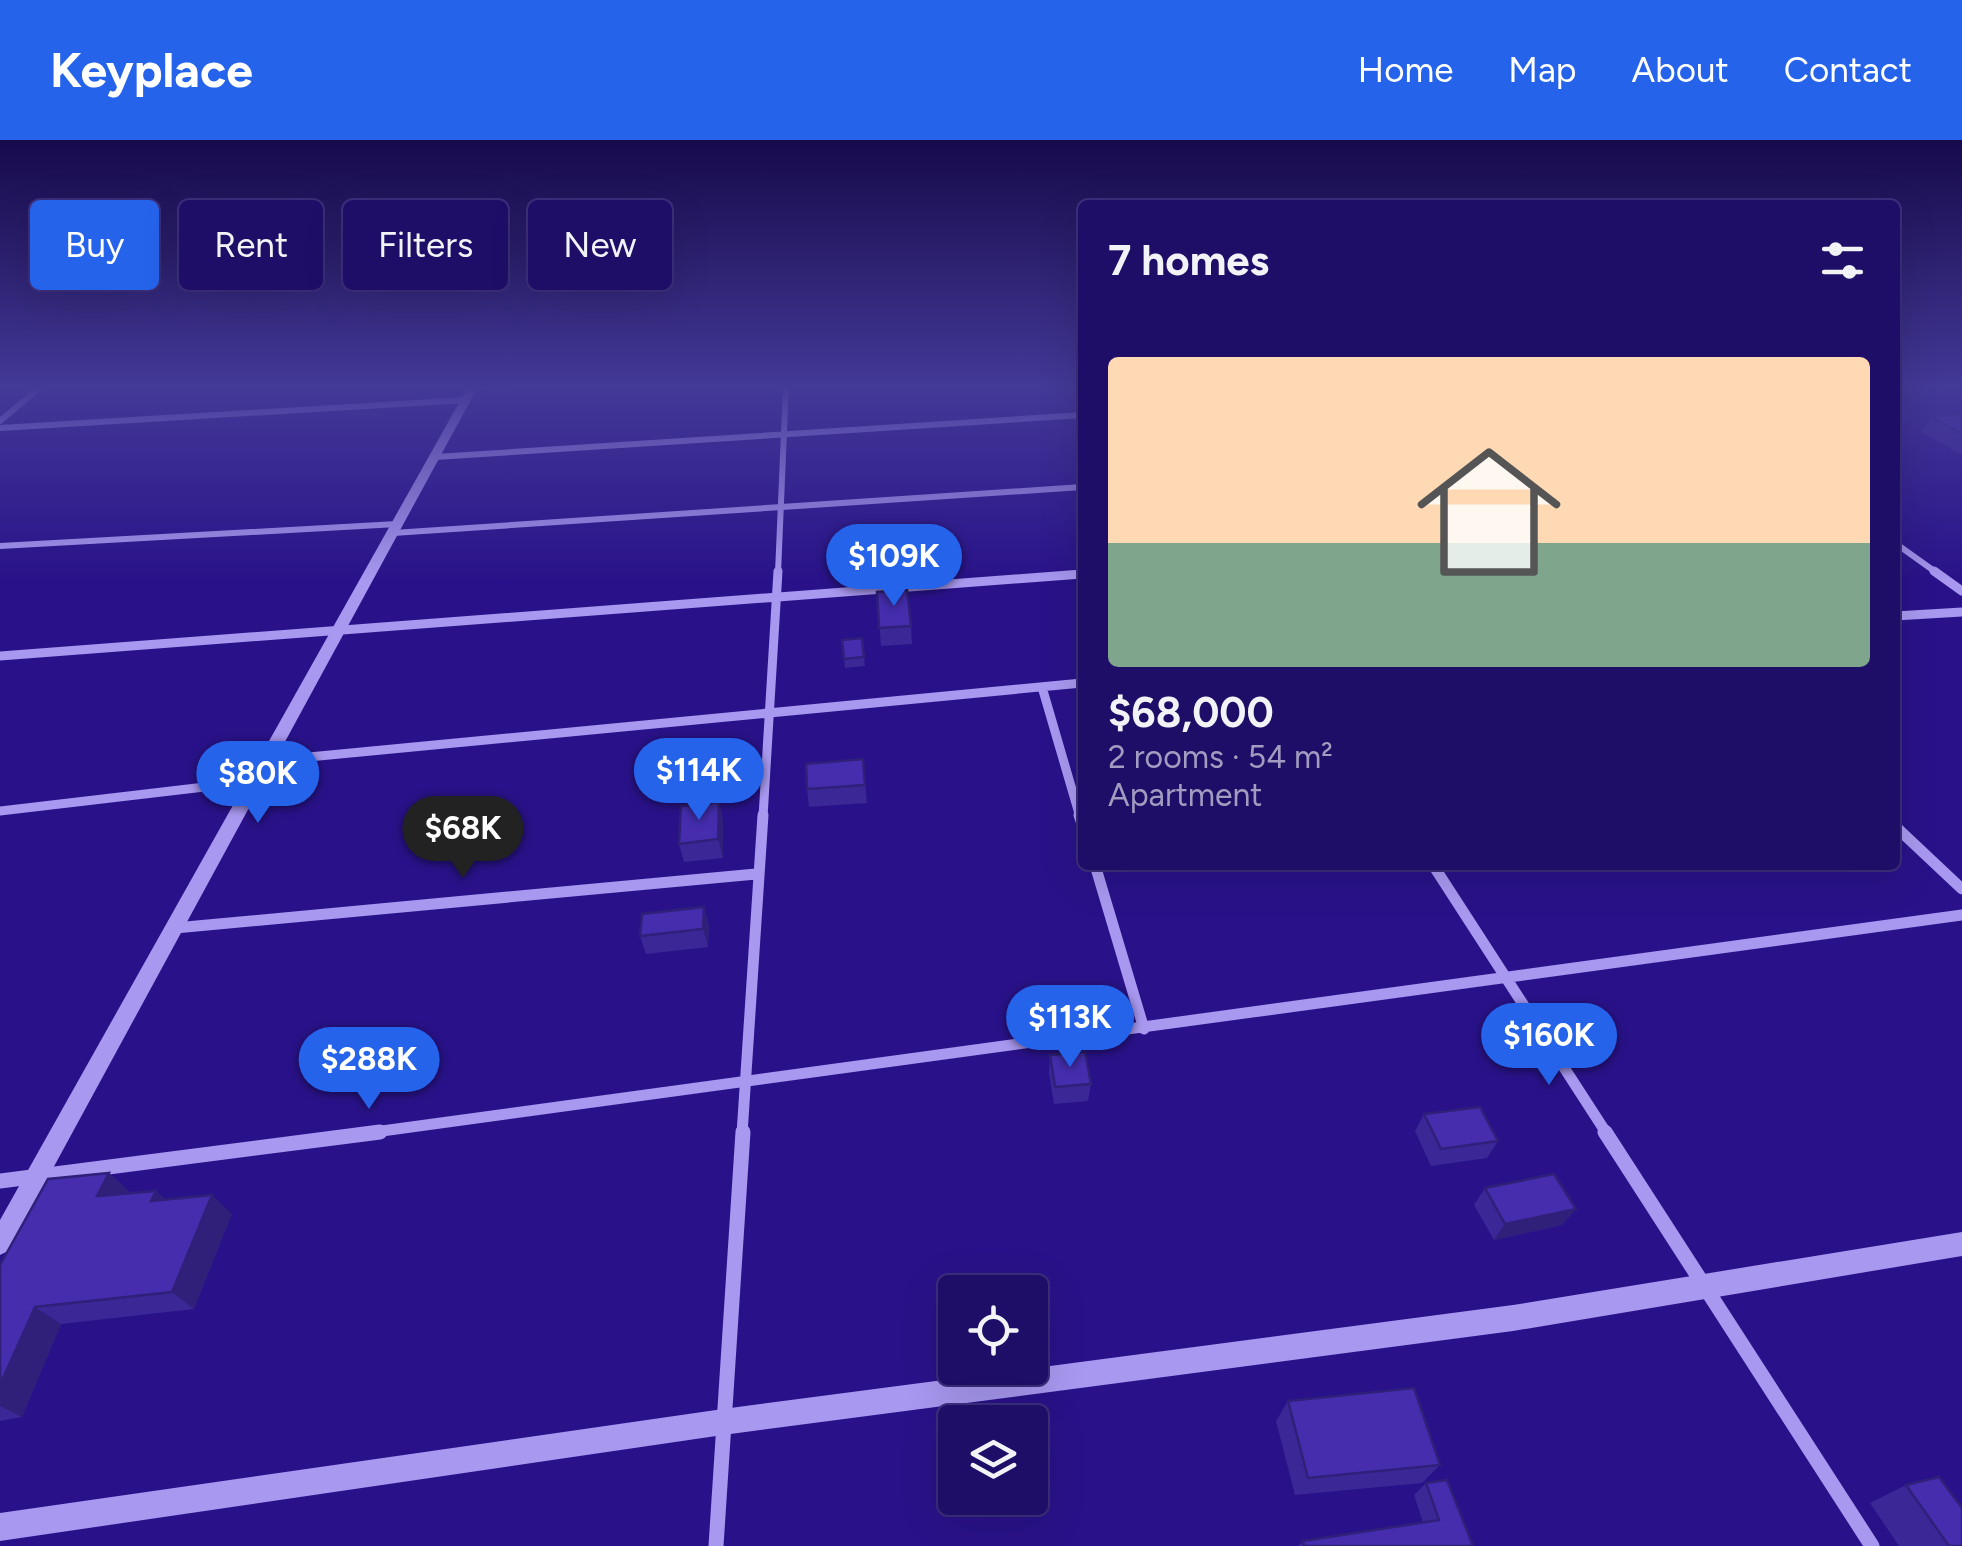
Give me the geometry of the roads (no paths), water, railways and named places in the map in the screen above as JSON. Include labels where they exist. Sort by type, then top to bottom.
[{"type":"street","points":[[0,1242],[438,451]]},
{"type":"street","points":[[435,457],[541,451]]},
{"type":"street","points":[[716,1546],[782,451]]},
{"type":"street","points":[[0,546],[395,529],[1078,487]]},
{"type":"street","points":[[1900,547],[1962,591]]},
{"type":"street","points":[[0,656],[1078,574]]},
{"type":"street","points":[[1900,616],[1962,612]]},
{"type":"street","points":[[267,761],[1078,683]]},
{"type":"street","points":[[1042,687],[1078,810]]},
{"type":"street","points":[[0,810],[256,781]]},
{"type":"street","points":[[1900,831],[1962,889]]},
{"type":"street","points":[[1096,870],[1144,1029]]},
{"type":"street","points":[[1436,870],[1872,1546]]},
{"type":"street","points":[[174,928],[756,874]]},
{"type":"street","points":[[0,1181],[744,1085],[1502,976],[1962,915]]},
{"type":"street","points":[[0,1527],[724,1422],[1513,1318],[1962,1244]]}]
